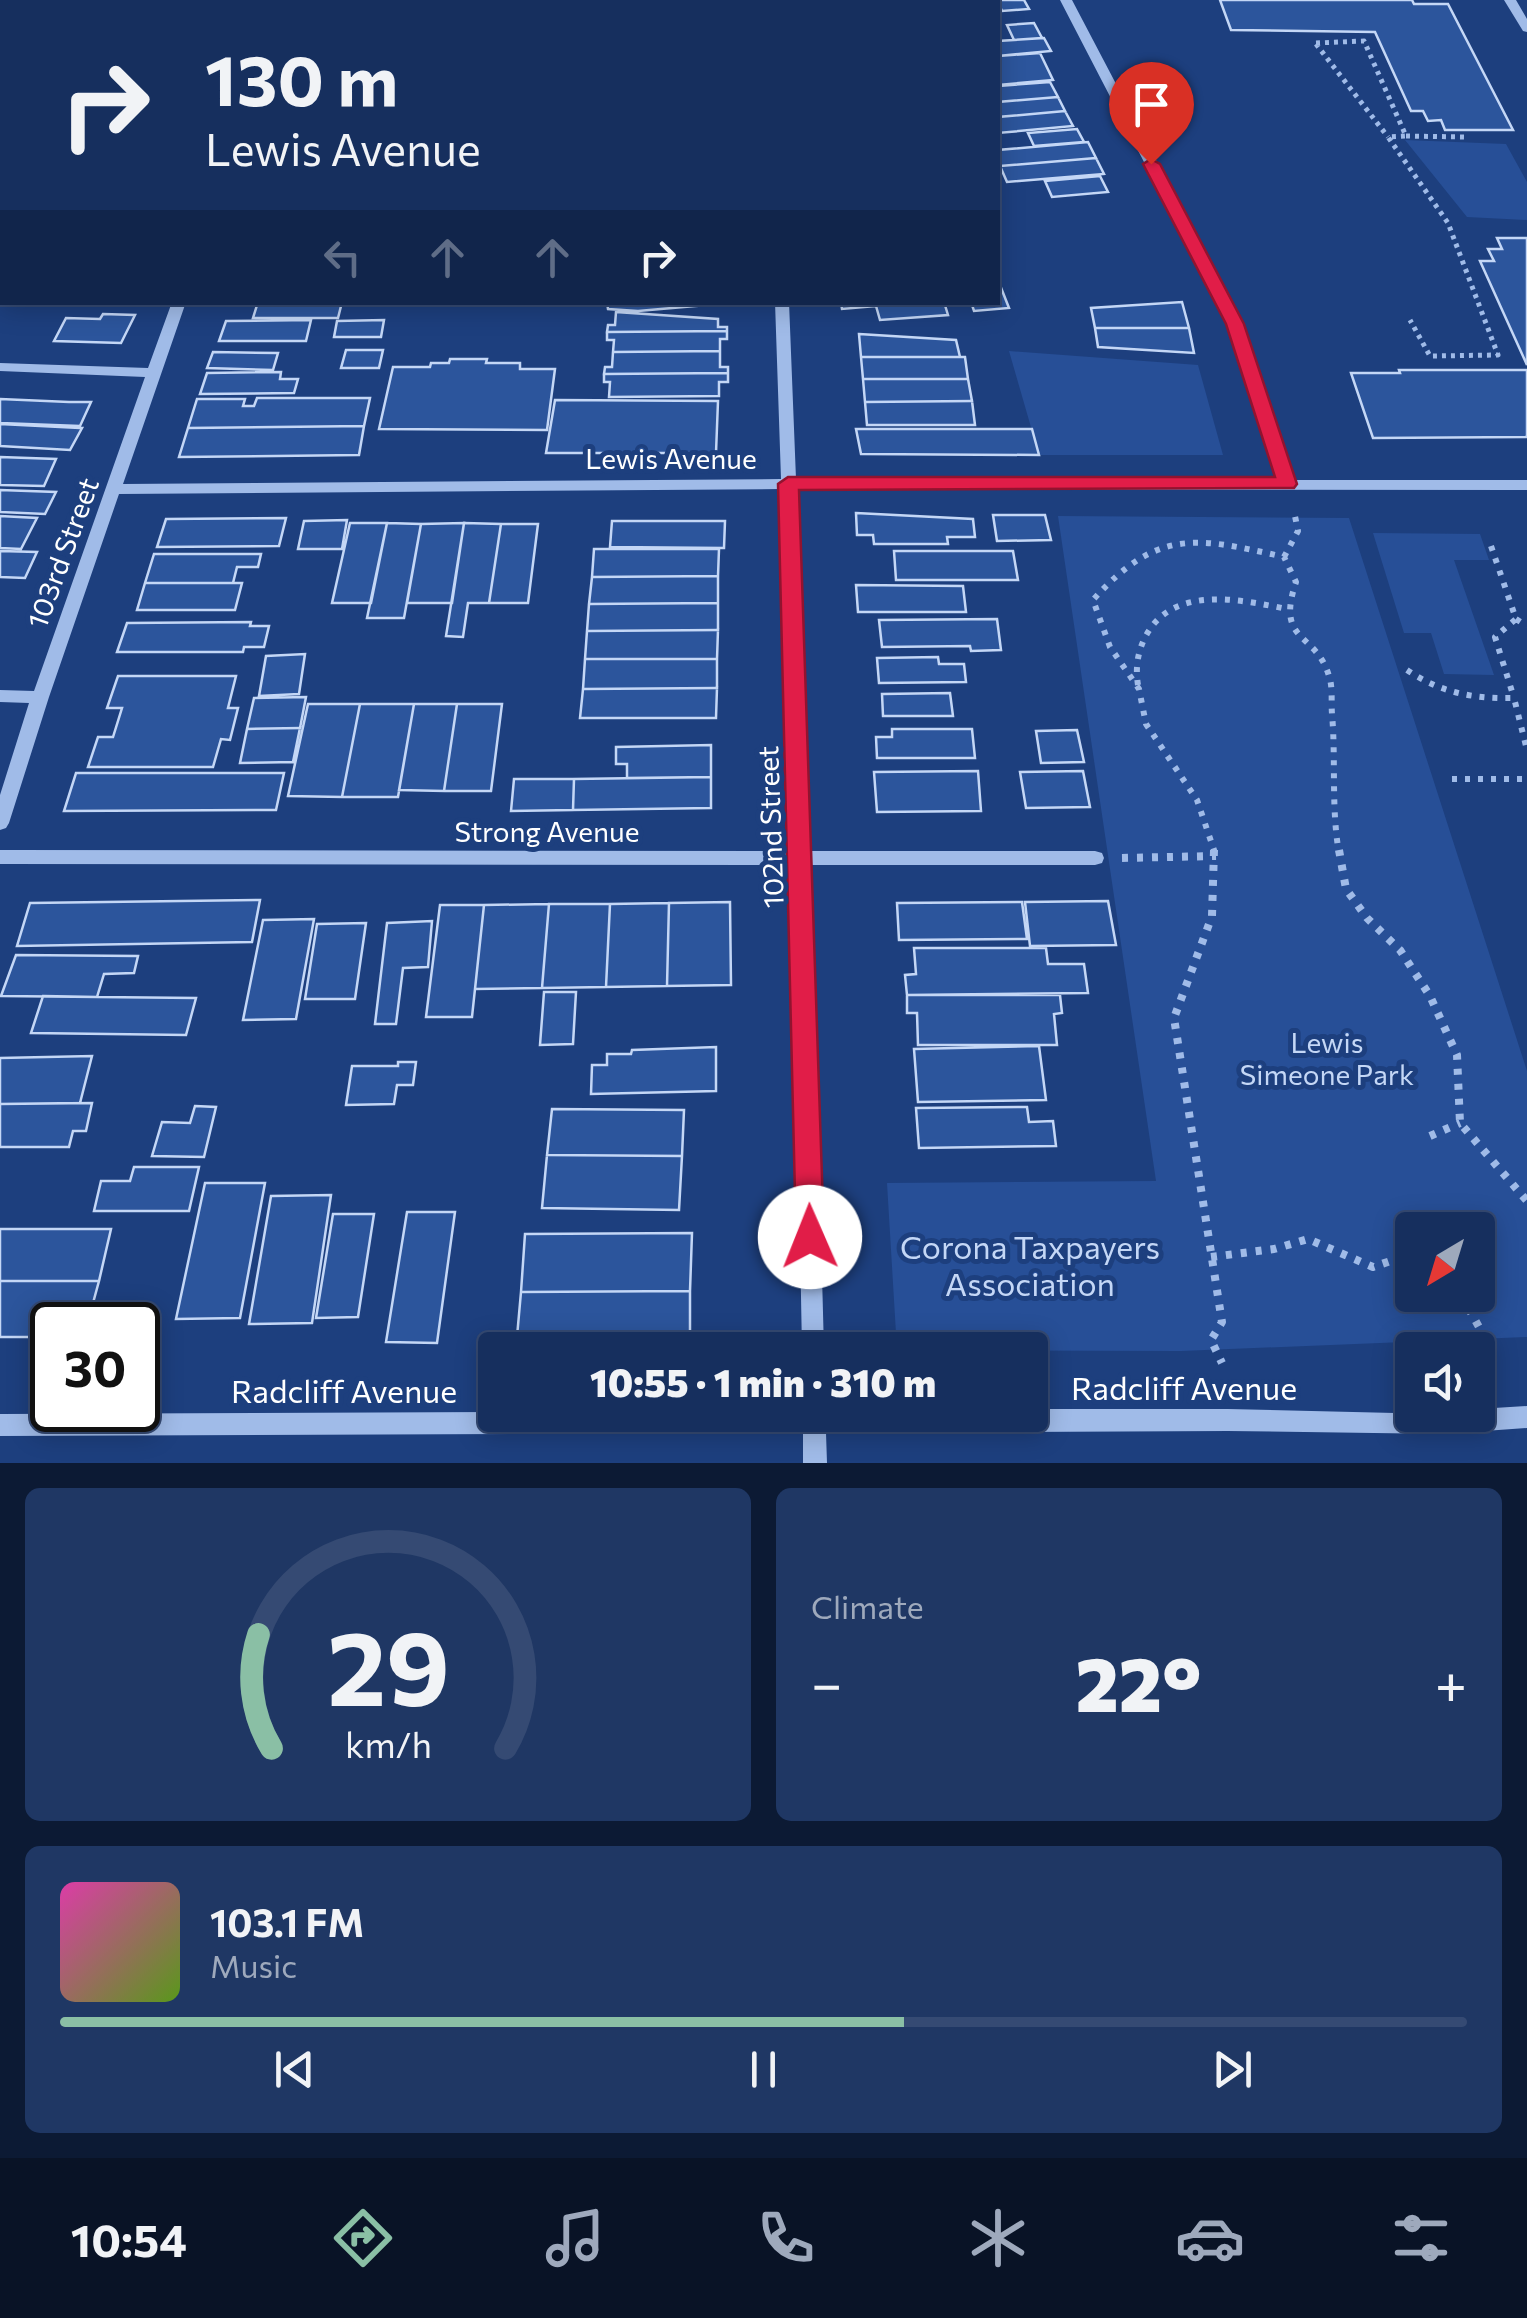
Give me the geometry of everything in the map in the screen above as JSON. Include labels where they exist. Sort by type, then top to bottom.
[{"type":"street","points":[[1066,0],[1235,324],[1287,484]]},
{"type":"street","points":[[1510,0],[1527,29]]},
{"type":"street","name":"103rd Street","points":[[0,823],[40,697],[178,305]]},
{"type":"street","name":"102nd Street","points":[[782,305],[802,860],[812,1332]]},
{"type":"street","points":[[0,367],[153,374]]},
{"type":"street","name":"Lewis Avenue","points":[[116,489],[788,484],[1527,485]]},
{"type":"street","points":[[0,696],[40,697]]},
{"type":"street","name":"Strong Avenue","points":[[0,857],[1094,858]]},
{"type":"street","name":"Radcliff Avenue","points":[[1048,1420],[1443,1423],[1527,1417]]},
{"type":"street","name":"Radcliff Avenue","points":[[0,1425],[478,1422]]},
{"type":"street","points":[[814,1432],[815,1463]]},
{"type":"path","points":[[1406,136],[1364,41],[1316,43],[1448,223],[1498,355],[1430,356],[1410,320]]},
{"type":"path","points":[[1389,138],[1464,136]]},
{"type":"path","points":[[1284,556],[1298,531],[1294,508]]},
{"type":"path","points":[[1139,689],[1110,647],[1093,600],[1116,571],[1153,547],[1208,541],[1284,556]]},
{"type":"path","points":[[1491,546],[1516,620],[1527,626]]},
{"type":"path","points":[[1284,556],[1296,582],[1286,610],[1290,621],[1330,674],[1336,766],[1334,826],[1346,889],[1367,918],[1400,950],[1430,996],[1458,1055],[1460,1123],[1527,1201]]},
{"type":"path","points":[[1222,1363],[1210,1340],[1222,1322],[1174,1018],[1212,916],[1216,856],[1198,800],[1146,724],[1133,664],[1150,624],[1163,611],[1186,602],[1216,599],[1286,610]]},
{"type":"path","points":[[1516,620],[1496,637],[1527,750]]},
{"type":"path","points":[[1407,670],[1428,686],[1452,695],[1514,698]]},
{"type":"path","points":[[1452,779],[1527,779]]},
{"type":"path","points":[[1094,858],[1216,856]]},
{"type":"path","points":[[1430,1136],[1460,1123]]},
{"type":"path","points":[[1211,1257],[1274,1249],[1308,1239],[1373,1266],[1395,1259]]},
{"type":"green space","points":[[1405,140],[1506,144],[1527,182],[1527,220],[1467,217]]},
{"type":"green space","points":[[1009,351],[1198,365],[1223,455],[1039,455]]},
{"type":"green space","name":"Lewis Simeone Park","points":[[1058,516],[1349,518],[1527,1071],[1527,1337],[1495,1338],[1495,1332],[1395,1332],[1395,1342],[1181,1351],[1048,1351],[1048,1332],[896,1332],[887,1183],[1156,1181]]},
{"type":"green space","points":[[1373,533],[1480,534],[1489,560],[1454,560],[1494,675],[1444,674],[1431,633],[1404,633]]},
{"type":"building","points":[[1000,0],[1024,0],[1029,9],[1002,11]]},
{"type":"building","points":[[1220,0],[1412,0],[1414,4],[1448,4],[1513,130],[1445,130],[1441,120],[1428,121],[1423,111],[1411,111],[1375,32],[1231,30]]},
{"type":"building","points":[[1034,23],[1042,38],[1014,40],[1007,25]]},
{"type":"building","points":[[1044,38],[1051,51],[1000,56],[1000,41]]},
{"type":"building","points":[[1040,53],[1053,80],[1000,85],[1000,56]]},
{"type":"building","points":[[1050,82],[1058,97],[1000,102],[1000,86]]},
{"type":"building","points":[[1058,97],[1065,111],[1000,117],[1000,102]]},
{"type":"building","points":[[1065,111],[1073,126],[1000,133],[1000,117]]},
{"type":"building","points":[[1077,129],[1084,142],[1034,146],[1028,133]]},
{"type":"building","points":[[1088,142],[1096,158],[1000,166],[1000,150]]},
{"type":"building","points":[[1096,158],[1104,174],[1007,182],[1000,166]]},
{"type":"building","points":[[1100,176],[1108,192],[1052,197],[1045,181]]},
{"type":"building","points":[[1497,238],[1527,238],[1527,365],[1480,261],[1494,261],[1488,249],[1502,249]]},
{"type":"building","points":[[1000,285],[1009,308],[974,311],[972,305],[1000,305]]},
{"type":"building","points":[[1182,302],[1189,328],[1095,328],[1091,308]]},
{"type":"building","points":[[257,305],[341,305],[338,318],[253,318]]},
{"type":"building","points":[[607,305],[706,305],[638,311],[608,309]]},
{"type":"building","points":[[841,305],[945,305],[948,315],[880,320],[876,306],[842,309]]},
{"type":"building","points":[[616,312],[718,319],[718,327],[727,327],[727,331],[607,332],[608,325],[615,325]]},
{"type":"building","points":[[103,314],[135,315],[121,343],[54,341],[66,318],[100,319]]},
{"type":"building","points":[[311,320],[306,341],[219,341],[226,321]]},
{"type":"building","points":[[384,320],[381,337],[334,337],[337,321]]},
{"type":"building","points":[[1095,328],[1189,328],[1194,353],[1098,347]]},
{"type":"building","points":[[727,331],[727,339],[720,339],[720,351],[613,352],[614,340],[607,340],[607,332]]},
{"type":"building","points":[[859,334],[956,340],[960,357],[861,357]]},
{"type":"building","points":[[346,350],[383,350],[379,368],[341,368]]},
{"type":"building","points":[[720,351],[720,367],[728,367],[728,373],[604,374],[605,367],[612,367],[613,352]]},
{"type":"building","points":[[213,352],[278,353],[273,370],[207,368]]},
{"type":"building","points":[[861,357],[965,357],[968,379],[863,379]]},
{"type":"building","points":[[450,359],[487,359],[486,363],[520,363],[520,369],[555,369],[547,430],[379,429],[393,367],[430,367],[431,363],[449,363]]},
{"type":"building","points":[[1399,370],[1527,370],[1527,437],[1373,438],[1351,373],[1400,373]]},
{"type":"building","points":[[281,372],[280,379],[298,379],[294,393],[200,394],[207,373]]},
{"type":"building","points":[[728,373],[728,382],[719,382],[719,396],[609,397],[610,382],[604,382],[604,374]]},
{"type":"building","points":[[863,379],[968,379],[972,401],[865,402]]},
{"type":"building","points":[[257,398],[370,398],[364,426],[188,428],[197,399],[245,399],[243,406],[254,406]]},
{"type":"building","points":[[0,399],[91,402],[80,426],[0,423]]},
{"type":"building","points":[[555,400],[718,401],[716,453],[546,453]]},
{"type":"building","points":[[972,401],[975,425],[867,425],[865,402]]},
{"type":"building","points":[[0,424],[82,428],[70,450],[0,446]]},
{"type":"building","points":[[364,426],[359,455],[179,457],[188,428]]},
{"type":"building","points":[[856,429],[1032,429],[1039,455],[861,454]]},
{"type":"building","points":[[0,457],[56,459],[44,486],[0,485]]},
{"type":"building","points":[[0,490],[56,492],[45,514],[0,512]]},
{"type":"building","points":[[856,513],[973,519],[975,537],[947,537],[948,544],[874,544],[873,535],[857,535]]},
{"type":"building","points":[[993,515],[1045,515],[1051,540],[997,541]]},
{"type":"building","points":[[0,516],[37,518],[21,549],[0,548]]},
{"type":"building","points":[[286,518],[279,546],[157,547],[166,519]]},
{"type":"building","points":[[347,520],[342,549],[298,549],[304,521]]},
{"type":"building","points":[[612,521],[725,521],[724,548],[610,547]]},
{"type":"building","points":[[350,523],[387,523],[371,603],[332,603]]},
{"type":"building","points":[[387,523],[421,524],[404,618],[367,618]]},
{"type":"building","points":[[464,523],[501,524],[489,603],[468,603],[463,637],[446,636]]},
{"type":"building","points":[[464,523],[452,603],[407,603],[421,524]]},
{"type":"building","points":[[501,524],[538,524],[528,603],[489,603]]},
{"type":"building","points":[[594,549],[719,549],[718,576],[592,577]]},
{"type":"building","points":[[0,551],[37,552],[25,578],[0,577]]},
{"type":"building","points":[[894,551],[1013,551],[1018,580],[896,580]]},
{"type":"building","points":[[154,554],[261,554],[258,567],[237,567],[233,583],[145,583]]},
{"type":"building","points":[[718,576],[718,603],[589,604],[592,577]]},
{"type":"building","points":[[145,583],[242,583],[235,610],[137,610]]},
{"type":"building","points":[[856,585],[963,586],[966,612],[858,612]]},
{"type":"building","points":[[718,603],[718,630],[587,631],[589,604]]},
{"type":"building","points":[[997,619],[1001,650],[971,651],[970,646],[882,647],[879,620]]},
{"type":"building","points":[[251,622],[250,626],[269,626],[264,647],[244,647],[243,652],[117,652],[127,623]]},
{"type":"building","points":[[718,630],[717,659],[585,659],[587,631]]},
{"type":"building","points":[[305,654],[299,694],[259,696],[266,656]]},
{"type":"building","points":[[938,657],[939,664],[964,664],[966,682],[879,683],[877,658]]},
{"type":"building","points":[[585,659],[717,659],[717,688],[583,689]]},
{"type":"building","points":[[118,676],[236,676],[228,708],[238,708],[230,740],[221,739],[213,767],[88,767],[98,737],[113,737],[122,708],[107,708]]},
{"type":"building","points":[[717,688],[716,718],[580,718],[583,689]]},
{"type":"building","points":[[950,693],[953,716],[883,716],[882,694]]},
{"type":"building","points":[[306,697],[300,728],[247,729],[254,698]]},
{"type":"building","points":[[308,704],[360,704],[342,797],[288,796]]},
{"type":"building","points":[[360,704],[414,704],[398,797],[342,797]]},
{"type":"building","points":[[414,704],[457,704],[444,791],[399,790]]},
{"type":"building","points":[[457,704],[502,704],[491,791],[444,791]]},
{"type":"building","points":[[300,728],[293,762],[240,763],[247,729]]},
{"type":"building","points":[[892,729],[972,729],[975,758],[877,758],[876,737],[892,737]]},
{"type":"building","points":[[1077,730],[1084,762],[1041,763],[1036,731]]},
{"type":"building","points":[[711,745],[711,777],[627,778],[627,764],[616,764],[616,747]]},
{"type":"building","points":[[978,771],[981,811],[877,812],[874,772]]},
{"type":"building","points":[[1083,771],[1090,807],[1026,808],[1020,772]]},
{"type":"building","points":[[76,773],[284,773],[276,810],[64,811]]},
{"type":"building","points":[[711,777],[711,808],[573,810],[574,779]]},
{"type":"building","points":[[514,779],[574,779],[573,810],[511,811]]},
{"type":"building","points":[[260,900],[252,942],[17,946],[30,903]]},
{"type":"building","points":[[1108,901],[1116,945],[1030,946],[1025,902]]},
{"type":"building","points":[[730,902],[731,985],[667,986],[669,903]]},
{"type":"building","points":[[1022,902],[1027,939],[899,940],[897,903]]},
{"type":"building","points":[[669,903],[667,986],[606,987],[610,904]]},
{"type":"building","points":[[549,904],[610,904],[606,987],[542,988]]},
{"type":"building","points":[[549,904],[542,988],[475,989],[484,905]]},
{"type":"building","points":[[440,905],[484,905],[472,1017],[426,1017]]},
{"type":"building","points":[[314,919],[296,1019],[243,1020],[263,920]]},
{"type":"building","points":[[432,921],[428,967],[403,968],[396,1024],[375,1024],[387,923]]},
{"type":"building","points":[[366,923],[355,999],[305,999],[317,924]]},
{"type":"building","points":[[914,948],[1046,948],[1048,964],[1084,964],[1088,993],[907,995],[905,975],[916,974]]},
{"type":"building","points":[[16,955],[138,956],[134,973],[104,974],[97,997],[1,996]]},
{"type":"building","points":[[544,992],[576,992],[573,1044],[540,1045]]},
{"type":"building","points":[[907,995],[1060,995],[1062,1013],[1054,1014],[1057,1045],[918,1045],[917,1013],[907,1013]]},
{"type":"building","points":[[43,996],[196,998],[186,1035],[31,1033]]},
{"type":"building","points":[[1039,1046],[1046,1100],[918,1102],[914,1049]]},
{"type":"building","points":[[716,1047],[716,1091],[591,1094],[592,1065],[607,1065],[607,1054]]},
{"type":"building","points":[[92,1056],[80,1103],[0,1104],[0,1058]]},
{"type":"building","points":[[398,1062],[416,1062],[413,1085],[397,1085],[394,1104],[346,1105],[352,1066],[398,1066]]},
{"type":"building","points":[[92,1103],[86,1131],[73,1131],[69,1147],[0,1147],[0,1104]]},
{"type":"building","points":[[195,1106],[216,1107],[204,1157],[152,1156],[162,1122],[190,1123]]},
{"type":"building","points":[[1027,1107],[1029,1122],[1053,1121],[1056,1146],[919,1148],[916,1108]]},
{"type":"building","points":[[552,1109],[684,1110],[682,1156],[547,1155]]},
{"type":"building","points":[[547,1155],[682,1156],[679,1210],[542,1208]]},
{"type":"building","points":[[134,1167],[199,1167],[189,1211],[94,1211],[101,1181],[130,1181]]},
{"type":"building","points":[[205,1183],[265,1183],[240,1318],[176,1319]]},
{"type":"building","points":[[331,1195],[312,1323],[249,1324],[271,1196]]},
{"type":"building","points":[[407,1212],[455,1212],[437,1343],[386,1342]]},
{"type":"building","points":[[333,1214],[374,1214],[358,1317],[316,1318]]},
{"type":"building","points":[[0,1229],[111,1229],[99,1281],[0,1281]]},
{"type":"building","points":[[692,1233],[690,1291],[521,1292],[525,1234]]},
{"type":"building","points":[[0,1281],[99,1281],[93,1302],[30,1302],[30,1337],[0,1337]]},
{"type":"building","points":[[690,1291],[690,1332],[517,1332],[521,1292]]},
{"type":"route","points":[[810,1237],[788,484],[1287,484],[1235,324],[1151,164]]},
{"type":"park label","name":"Corona Taxpayers Association","points":[[1030,1266]]}]
